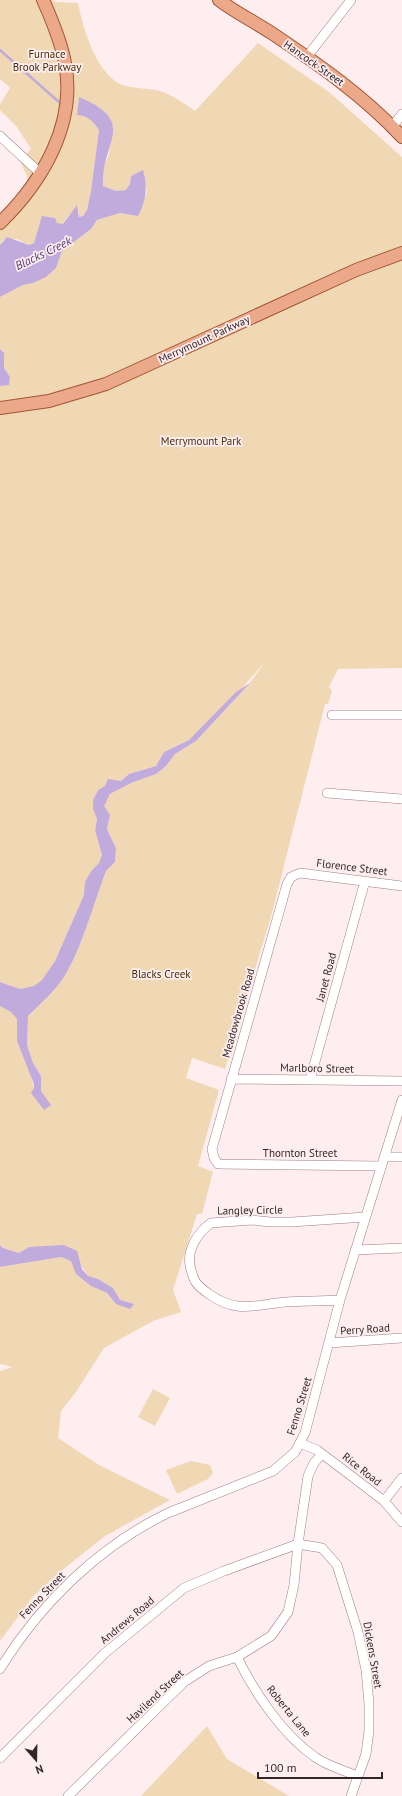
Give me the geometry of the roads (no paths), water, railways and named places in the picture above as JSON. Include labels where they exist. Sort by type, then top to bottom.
[{"type":"main road","points":[[0,223],[22,200],[41,174],[54,150],[65,116],[68,83],[62,47],[43,0]]},
{"type":"main road","name":"Hancock Street","points":[[220,0],[273,34],[349,88],[402,137]]},
{"type":"main road","name":"Merrymount Parkway","points":[[0,408],[48,401],[106,384],[356,270],[402,253]]},
{"type":"street","points":[[306,58],[350,0]]},
{"type":"street","points":[[392,127],[402,114]]},
{"type":"street","points":[[0,136],[41,174]]},
{"type":"street","points":[[332,715],[402,715]]},
{"type":"street","points":[[327,794],[402,799]]},
{"type":"street","name":"Florence Street","points":[[300,873],[402,886]]},
{"type":"street","name":"Meadowbrook Road","points":[[218,1164],[214,1158],[212,1149],[231,1079],[286,884],[291,877],[300,873]]},
{"type":"street","name":"Janet Road","points":[[310,1080],[365,881]]},
{"type":"street","name":"Marlboro Street","points":[[231,1079],[402,1081]]},
{"type":"street","name":"Fenno Street","points":[[0,1669],[27,1628],[44,1609],[68,1585],[122,1540],[168,1513],[272,1471],[288,1458],[300,1443],[305,1433],[340,1300],[402,1100]]},
{"type":"street","name":"Thornton Street","points":[[218,1164],[382,1162],[402,1157]]},
{"type":"street","name":"Langley Circle","points":[[340,1300],[283,1302],[254,1307],[232,1306],[221,1303],[198,1287],[192,1274],[190,1251],[210,1223],[252,1220],[292,1222],[365,1217]]},
{"type":"street","points":[[355,1250],[402,1248]]},
{"type":"street","name":"Perry Road","points":[[329,1343],[402,1338]]},
{"type":"street","name":"Rice Road","points":[[300,1443],[322,1454],[384,1501],[402,1522]]},
{"type":"street","name":"Havilend Street","points":[[68,1796],[184,1682],[209,1666],[238,1657],[271,1636],[288,1612],[294,1585],[298,1544],[308,1476],[314,1463],[322,1454]]},
{"type":"street","points":[[384,1501],[402,1478]]},
{"type":"street","name":"Andrews Road","points":[[0,1758],[105,1653],[184,1588],[224,1571],[298,1544]]},
{"type":"street","name":"Dickens Street","points":[[298,1544],[322,1548],[337,1565],[358,1632],[366,1670],[369,1711],[366,1754],[351,1796]]},
{"type":"street","name":"Roberta Lane","points":[[238,1657],[247,1678],[297,1744],[317,1758],[357,1776]]},
{"type":"water","name":"Blacks Creek","points":[[79,97],[97,106],[108,116],[113,125],[113,135],[104,171],[103,186],[116,191],[126,190],[130,184],[131,176],[143,170],[146,188],[141,210],[138,216],[120,213],[97,220],[91,229],[62,251],[56,268],[46,277],[33,283],[23,285],[0,297],[0,245],[7,237],[29,245],[34,243],[42,216],[55,218],[57,223],[63,224],[77,205],[79,217],[83,216],[87,210],[99,130],[90,119],[77,115]]},
{"type":"water","points":[[0,349],[4,353],[4,368],[10,377],[9,385],[0,386]]},
{"type":"water","points":[[250,683],[196,741],[175,754],[166,766],[156,774],[131,783],[110,794],[104,806],[110,815],[107,829],[116,848],[115,862],[106,871],[82,940],[64,977],[51,993],[28,1016],[27,1045],[33,1063],[41,1076],[41,1091],[51,1105],[44,1110],[31,1093],[34,1088],[34,1084],[17,1041],[17,1019],[11,1012],[0,1006],[0,982],[20,989],[34,986],[42,980],[55,961],[84,895],[85,882],[92,870],[99,863],[102,855],[95,830],[97,819],[93,809],[93,800],[98,790],[105,786],[108,779],[121,781],[129,774],[156,766],[164,752],[189,740],[236,692]]},
{"type":"water","points":[[0,1245],[3,1248],[19,1253],[29,1247],[64,1245],[77,1251],[82,1269],[88,1276],[98,1279],[113,1288],[120,1300],[134,1304],[130,1309],[116,1304],[107,1293],[91,1286],[76,1274],[71,1261],[61,1257],[0,1267]]},
{"type":"waterway","points":[[0,50],[59,102]]},
{"type":"park label","name":"Furnace Brook Parkway","points":[[47,60]]},
{"type":"park label","name":"Merrymount Park","points":[[201,441]]}]
